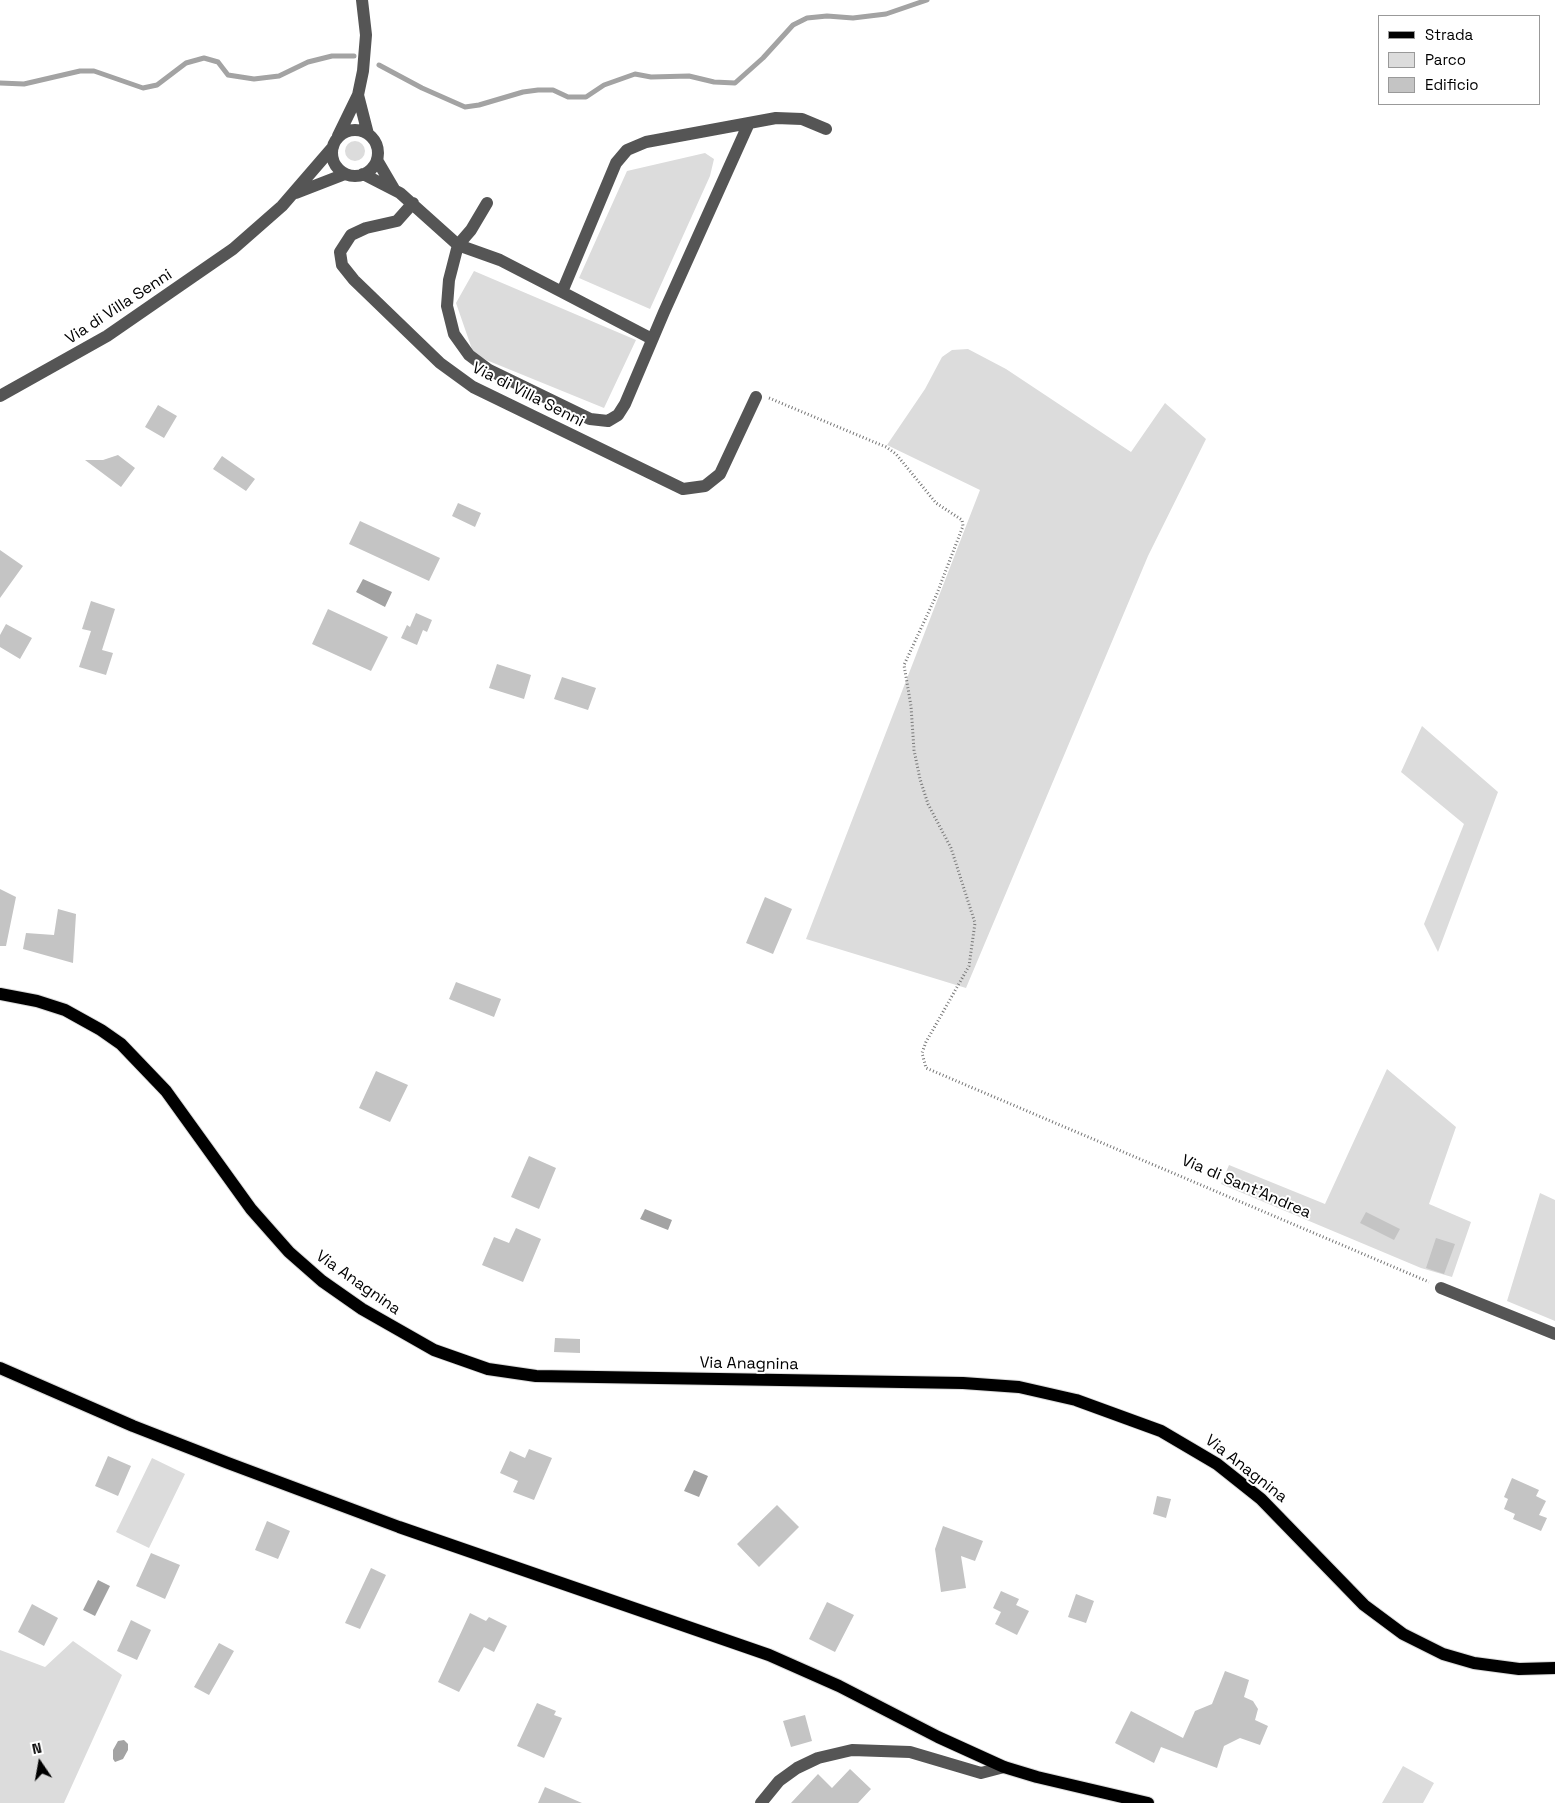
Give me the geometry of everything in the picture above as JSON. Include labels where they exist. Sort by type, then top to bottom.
[{"type":"main road","name":"Via Anagnina","points":[[0,994],[37,1001],[64,1010],[91,1024],[121,1044],[166,1091],[251,1209],[289,1252],[327,1285],[362,1309],[439,1352],[488,1369],[536,1376],[963,1383],[1019,1387],[1076,1400],[1161,1431],[1217,1464],[1261,1499],[1364,1605],[1403,1634],[1443,1654],[1474,1663],[1519,1669],[1555,1668]]},
{"type":"main road","points":[[0,1368],[133,1426],[228,1464],[399,1527],[626,1604],[769,1656],[839,1686],[938,1737],[1004,1767],[1037,1777],[1148,1803]]},
{"type":"street","name":"Via di Villa Senni","points":[[0,396],[90,346],[194,277],[247,238],[293,194],[335,141],[358,95],[366,44],[362,0]]},
{"type":"street","name":"Via di Villa Senni","points":[[358,95],[368,134],[377,145],[377,160],[394,189]]},
{"type":"street","points":[[562,292],[616,163],[623,154],[646,142],[793,117],[826,129]]},
{"type":"street","points":[[487,203],[471,230],[458,245],[449,280],[447,298],[452,328],[463,349],[482,366],[573,411],[596,421],[608,421],[618,415],[625,404],[652,339],[749,123]]},
{"type":"street","points":[[345,174],[333,159],[335,141],[350,130],[356,129],[368,134]]},
{"type":"street","points":[[377,160],[374,166],[363,174],[394,189],[413,203],[458,245],[500,260],[652,339]]},
{"type":"street","name":"Via di Villa Senni","points":[[293,194],[345,174],[363,174]]},
{"type":"street","name":"Via di Villa Senni","points":[[413,203],[397,221],[366,228],[351,235],[340,252],[342,265],[354,280],[445,367],[487,394],[683,489],[705,486],[720,474],[756,397]]},
{"type":"street","points":[[1441,1288],[1555,1334]]},
{"type":"street","points":[[760,1803],[779,1781],[797,1768],[818,1758],[852,1750],[876,1749],[910,1752],[982,1773],[1004,1767]]},
{"type":"path","name":"Via di Sant'Andrea","points":[[756,397],[766,396],[886,447],[896,454],[936,503],[962,520],[963,526],[936,596],[904,665],[912,706],[914,750],[920,779],[928,804],[951,848],[975,922],[969,966],[926,1042],[922,1054],[926,1068],[1441,1288]]},
{"type":"green space","points":[[355,141],[362,144],[365,151],[362,158],[355,161],[348,158],[345,151],[348,144]]},
{"type":"green space","points":[[705,153],[714,159],[710,176],[650,309],[579,278],[627,171]]},
{"type":"green space","points":[[474,271],[636,340],[604,408],[474,355],[456,303]]},
{"type":"green space","points":[[968,349],[1006,369],[1131,452],[1165,403],[1206,439],[1148,556],[966,988],[806,939],[980,490],[887,445],[925,389],[942,357],[952,350]]},
{"type":"green space","points":[[1422,726],[1498,792],[1438,952],[1424,924],[1464,824],[1401,772]]},
{"type":"green space","points":[[1387,1069],[1456,1127],[1429,1204],[1471,1222],[1452,1277],[1421,1268],[1221,1184],[1229,1165],[1325,1204]]},
{"type":"green space","points":[[1540,1193],[1555,1200],[1555,1321],[1507,1301]]},
{"type":"green space","points":[[152,1458],[185,1474],[149,1548],[116,1532]]},
{"type":"green space","points":[[73,1641],[122,1675],[64,1803],[0,1803],[0,1650],[45,1667]]},
{"type":"green space","points":[[1403,1766],[1434,1783],[1423,1803],[1382,1803]]},
{"type":"shaded area","points":[[363,579],[392,592],[385,607],[356,592]]},
{"type":"shaded area","points":[[645,1209],[672,1220],[668,1230],[640,1219]]},
{"type":"shaded area","points":[[694,1470],[708,1476],[699,1497],[684,1491]]},
{"type":"shaded area","points":[[98,1580],[110,1586],[95,1616],[83,1610]]},
{"type":"shaded area","points":[[124,1740],[128,1744],[128,1750],[123,1759],[115,1762],[113,1750],[118,1741]]},
{"type":"building","points":[[158,405],[177,416],[164,438],[145,427]]},
{"type":"building","points":[[118,455],[135,468],[121,487],[85,460],[103,460]]},
{"type":"building","points":[[222,456],[255,479],[246,491],[213,469]]},
{"type":"building","points":[[458,503],[481,513],[475,527],[452,516]]},
{"type":"building","points":[[360,521],[440,558],[429,581],[349,544]]},
{"type":"building","points":[[0,550],[23,566],[0,598]]},
{"type":"building","points":[[91,601],[115,609],[102,650],[113,653],[106,675],[79,667],[91,631],[82,629]]},
{"type":"building","points":[[328,609],[388,637],[371,671],[312,644]]},
{"type":"building","points":[[416,613],[432,620],[427,632],[423,630],[417,645],[401,638],[407,625],[410,627]]},
{"type":"building","points":[[6,624],[32,638],[20,659],[0,647],[0,635]]},
{"type":"building","points":[[497,664],[531,675],[524,699],[489,688]]},
{"type":"building","points":[[562,677],[596,688],[588,710],[554,699]]},
{"type":"building","points":[[0,889],[16,897],[6,946],[0,946]]},
{"type":"building","points":[[765,897],[792,909],[773,954],[746,943]]},
{"type":"building","points":[[58,909],[76,914],[73,963],[23,949],[26,933],[54,935]]},
{"type":"building","points":[[456,982],[501,999],[494,1017],[449,999]]},
{"type":"building","points":[[376,1071],[408,1085],[390,1122],[359,1108]]},
{"type":"building","points":[[529,1156],[556,1168],[539,1209],[511,1197]]},
{"type":"building","points":[[1366,1212],[1400,1229],[1394,1240],[1360,1223]]},
{"type":"building","points":[[516,1228],[541,1239],[523,1282],[482,1265],[494,1237],[509,1243]]},
{"type":"building","points":[[1436,1238],[1455,1244],[1444,1274],[1426,1268]]},
{"type":"building","points":[[555,1338],[580,1339],[580,1353],[554,1352]]},
{"type":"building","points":[[529,1449],[552,1458],[534,1500],[513,1492],[518,1481],[500,1473],[510,1451],[525,1458]]},
{"type":"building","points":[[108,1456],[131,1466],[118,1496],[95,1486]]},
{"type":"building","points":[[1512,1478],[1539,1490],[1536,1496],[1546,1501],[1539,1515],[1547,1518],[1541,1531],[1513,1519],[1515,1514],[1504,1509],[1508,1499],[1504,1497]]},
{"type":"building","points":[[1157,1496],[1171,1499],[1166,1518],[1153,1514]]},
{"type":"building","points":[[777,1505],[799,1527],[759,1567],[737,1544]]},
{"type":"building","points":[[267,1521],[290,1531],[278,1559],[255,1550]]},
{"type":"building","points":[[943,1526],[983,1541],[975,1561],[961,1556],[966,1588],[941,1592],[935,1549]]},
{"type":"building","points":[[151,1553],[180,1565],[165,1599],[136,1586]]},
{"type":"building","points":[[371,1568],[386,1575],[360,1629],[345,1623]]},
{"type":"building","points":[[1001,1591],[1019,1599],[1016,1605],[1029,1611],[1017,1635],[995,1624],[1001,1612],[993,1608]]},
{"type":"building","points":[[1076,1594],[1094,1601],[1086,1623],[1068,1617]]},
{"type":"building","points":[[827,1602],[854,1615],[835,1652],[809,1639]]},
{"type":"building","points":[[32,1604],[58,1618],[44,1646],[18,1632]]},
{"type":"building","points":[[470,1613],[486,1621],[489,1617],[507,1626],[494,1652],[484,1647],[459,1692],[438,1682]]},
{"type":"building","points":[[131,1620],[151,1630],[137,1660],[117,1651]]},
{"type":"building","points":[[219,1643],[234,1651],[209,1695],[194,1687]]},
{"type":"building","points":[[1225,1671],[1249,1680],[1244,1697],[1253,1701],[1258,1709],[1255,1720],[1268,1726],[1260,1745],[1240,1738],[1224,1746],[1217,1768],[1161,1747],[1154,1763],[1115,1743],[1131,1711],[1183,1738],[1195,1711],[1212,1704]]},
{"type":"building","points":[[537,1703],[556,1711],[554,1715],[562,1718],[544,1758],[517,1746]]},
{"type":"building","points":[[805,1715],[812,1741],[791,1747],[783,1721]]},
{"type":"building","points":[[850,1769],[871,1789],[858,1803],[791,1803],[818,1774],[832,1788]]},
{"type":"building","points":[[545,1787],[582,1803],[538,1803]]},
{"type":"waterway","points":[[379,65],[422,88],[465,107],[538,90],[553,90],[568,97],[586,97],[604,85],[635,74],[651,77],[689,76],[714,82],[735,83],[763,58],[793,25],[807,18],[827,16],[853,18],[886,14],[927,0]]},
{"type":"waterway","points":[[0,83],[24,84],[80,71],[94,71],[143,88],[157,85],[186,63],[204,58],[218,62],[228,75],[254,79],[279,76],[308,62],[332,56],[354,56]]}]
